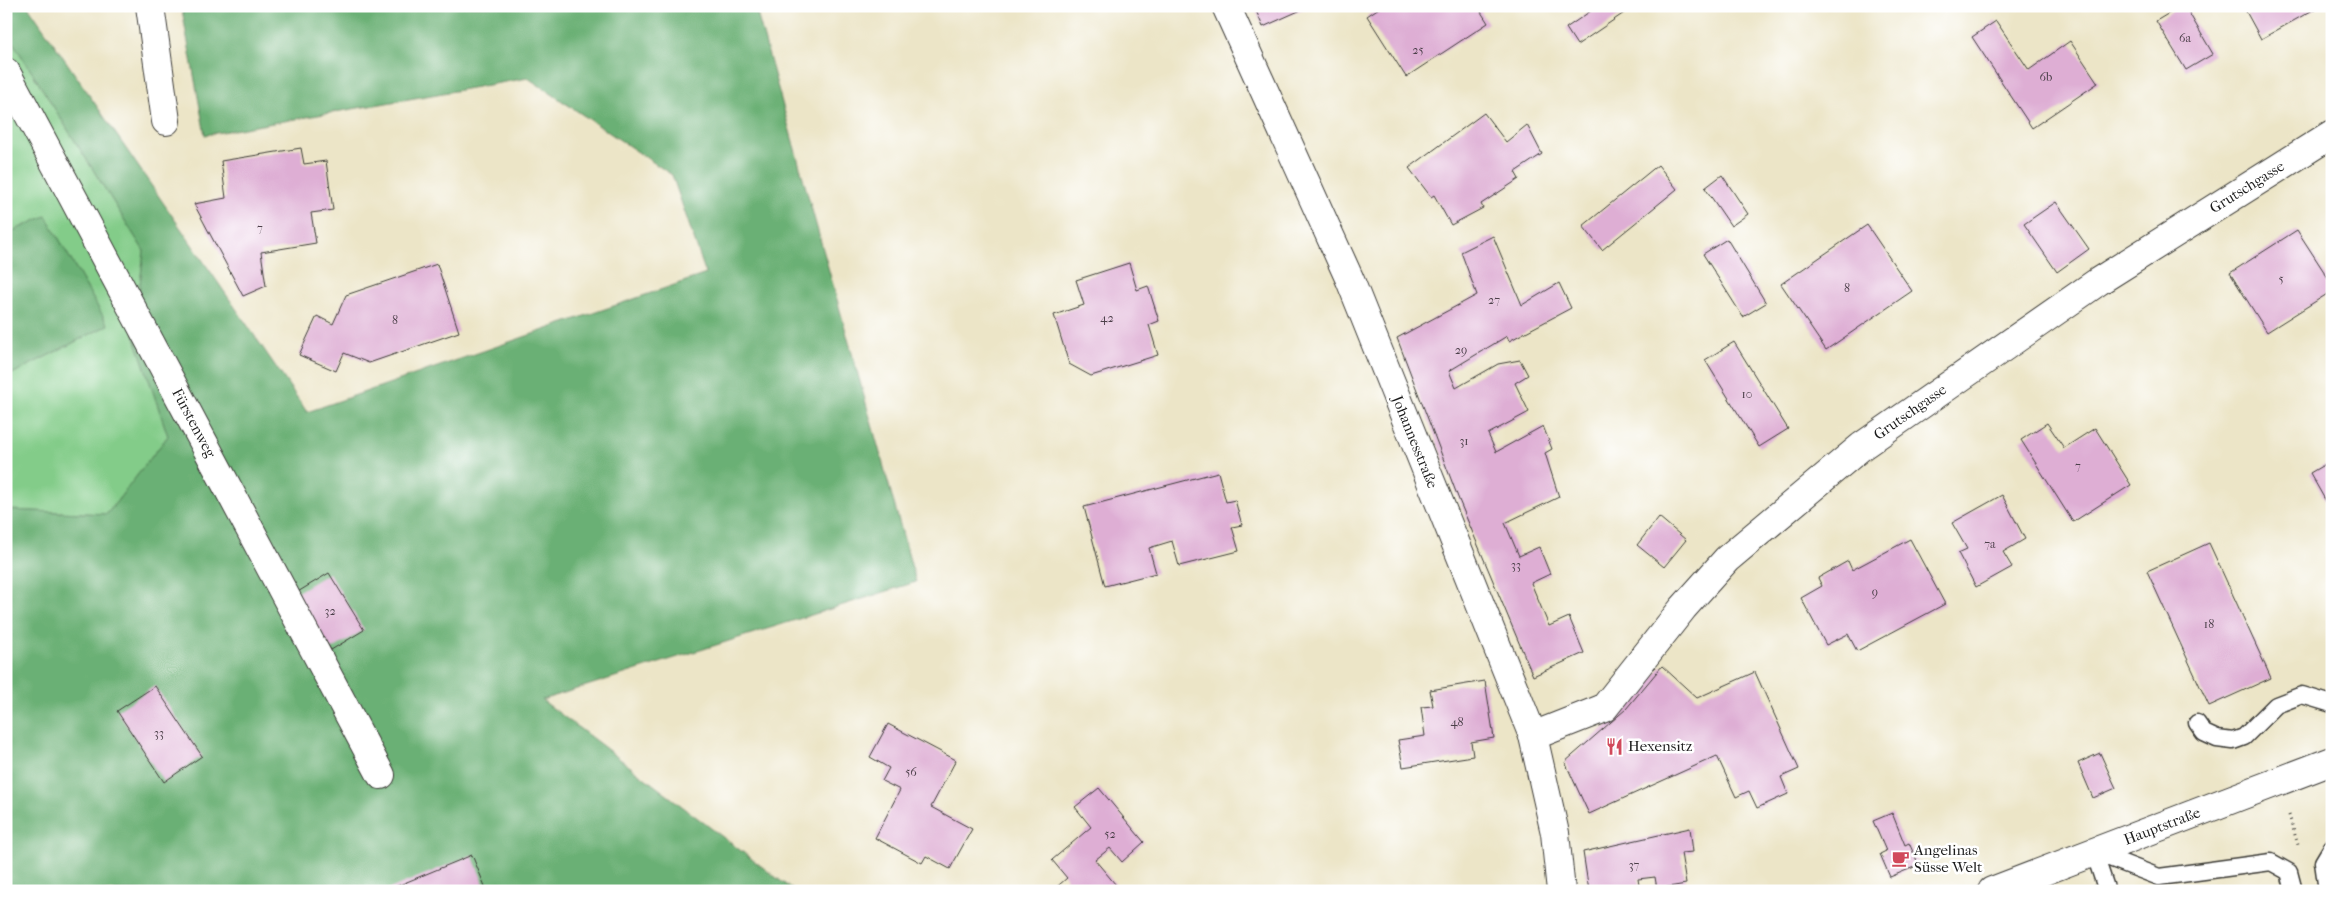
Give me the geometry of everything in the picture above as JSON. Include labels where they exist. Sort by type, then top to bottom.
[{"type":"street","points":[[150,6],[166,121]]},
{"type":"street","name":"Johannesstraße","points":[[1226,6],[1350,280],[1533,736],[1556,833],[1561,891]]},
{"type":"street","name":"Fürstenweg","points":[[6,72],[381,775]]},
{"type":"street","name":"Grutschgasse","points":[[1533,736],[1604,708],[1683,608],[1727,559],[1862,446],[2099,281],[2332,134]]},
{"type":"street","name":"Hauptstraße","points":[[1992,891],[2332,761]]},
{"type":"lane","points":[[2197,723],[2204,733],[2233,741],[2244,737],[2276,705],[2302,694],[2332,704]]},
{"type":"lane","points":[[2327,891],[2323,862],[2332,847]]},
{"type":"lane","points":[[2094,852],[2107,891]]},
{"type":"lane","points":[[2094,852],[2159,876],[2272,862],[2289,872],[2294,891]]},
{"type":"path","points":[[2279,781],[2301,854]]},
{"type":"green space","points":[[6,6],[28,6],[307,412],[706,274],[672,175],[528,78],[205,135],[182,10],[198,6],[755,6],[916,582],[542,700],[794,891],[6,891],[6,510],[107,514],[168,436],[134,335],[144,251],[6,31]]},
{"type":"green space","points":[[6,31],[144,251],[134,335],[168,436],[107,514],[6,510],[6,377],[108,325],[46,216],[6,234]]},
{"type":"green space","points":[[46,216],[108,325],[6,377],[6,234]]},
{"type":"building","points":[[1254,6],[1310,6],[1263,27]]},
{"type":"building","points":[[1382,6],[1490,6],[1481,12],[1488,23],[1406,77],[1367,16]]},
{"type":"building","points":[[1598,6],[1619,6],[1624,13],[1577,45],[1566,28]]},
{"type":"building","points":[[2181,6],[2185,6],[2213,54],[2186,70],[2156,21]]},
{"type":"building","points":[[2243,6],[2320,6],[2261,39]]},
{"type":"building","points":[[1996,21],[2029,70],[2070,41],[2098,83],[2032,128],[1972,37]]},
{"type":"building","points":[[1484,113],[1506,142],[1527,125],[1542,154],[1515,172],[1519,179],[1481,204],[1483,208],[1451,225],[1434,195],[1431,197],[1409,168]]},
{"type":"building","points":[[301,148],[304,164],[326,161],[333,210],[311,213],[316,243],[261,252],[266,286],[243,296],[194,204],[226,198],[221,161]]},
{"type":"building","points":[[1658,165],[1677,189],[1602,250],[1583,226]]},
{"type":"building","points":[[1722,175],[1748,214],[1731,226],[1705,188]]},
{"type":"building","points":[[2056,202],[2089,249],[2057,272],[2024,224]]},
{"type":"building","points":[[1867,225],[1912,291],[1826,350],[1781,284]]},
{"type":"building","points":[[2297,230],[2332,284],[2332,291],[2267,332],[2230,273]]},
{"type":"building","points":[[1493,236],[1522,305],[1559,283],[1571,308],[1509,341],[1507,336],[1449,371],[1456,388],[1498,364],[1520,360],[1528,375],[1515,383],[1529,412],[1488,434],[1496,452],[1543,426],[1552,449],[1545,453],[1559,497],[1505,523],[1519,556],[1539,547],[1550,574],[1531,583],[1549,626],[1569,617],[1584,653],[1533,676],[1459,500],[1397,338],[1477,295],[1461,252]]},
{"type":"building","points":[[1727,239],[1766,303],[1743,317],[1703,254]]},
{"type":"building","points":[[1129,263],[1137,290],[1148,286],[1159,321],[1149,325],[1158,355],[1091,376],[1069,364],[1054,315],[1084,305],[1076,280]]},
{"type":"building","points":[[437,264],[459,332],[369,363],[344,353],[336,371],[299,355],[317,316],[333,324],[346,295]]},
{"type":"building","points":[[1734,342],[1788,429],[1759,447],[1705,360]]},
{"type":"building","points":[[2047,423],[2064,448],[2095,428],[2131,485],[2073,522],[2021,440]]},
{"type":"building","points":[[2332,460],[2332,512],[2310,473]]},
{"type":"building","points":[[1218,472],[1226,502],[1235,500],[1242,525],[1232,527],[1239,551],[1179,566],[1172,541],[1149,548],[1156,573],[1105,586],[1084,507]]},
{"type":"building","points":[[2002,495],[2025,539],[2003,552],[2012,567],[1976,587],[1958,553],[1967,549],[1952,523]]},
{"type":"building","points":[[1659,517],[1686,540],[1664,567],[1637,545]]},
{"type":"building","points":[[1910,539],[1945,604],[1857,651],[1848,634],[1826,645],[1801,598],[1822,586],[1818,578],[1848,561],[1852,570]]},
{"type":"building","points":[[2209,543],[2271,678],[2209,706],[2147,571]]},
{"type":"building","points":[[329,573],[364,630],[331,650],[296,593]]},
{"type":"building","points":[[1662,666],[1697,698],[1755,672],[1799,769],[1781,777],[1788,794],[1757,808],[1749,791],[1736,797],[1717,756],[1589,814],[1565,762],[1626,709]]},
{"type":"building","points":[[1485,681],[1494,738],[1471,742],[1473,756],[1403,767],[1398,740],[1425,736],[1421,707],[1433,706],[1430,690]]},
{"type":"building","points":[[155,686],[202,756],[164,782],[117,711]]},
{"type":"building","points":[[888,724],[956,760],[931,807],[972,829],[950,869],[926,856],[922,863],[875,838],[900,790],[882,781],[889,768],[870,757]]},
{"type":"building","points":[[2100,753],[2116,788],[2093,798],[2078,763]]},
{"type":"building","points":[[1099,788],[1144,842],[1122,862],[1110,848],[1095,860],[1121,891],[1052,891],[1067,878],[1052,860],[1091,827],[1075,807]]},
{"type":"building","points":[[1892,813],[1905,845],[1909,843],[1919,865],[1890,877],[1880,854],[1886,851],[1873,821]]},
{"type":"building","points":[[1690,828],[1693,852],[1681,853],[1686,884],[1657,889],[1655,877],[1638,879],[1640,891],[1589,891],[1583,852]]},
{"type":"building","points":[[472,855],[487,891],[385,891]]},
{"type":"place","name":"Hexensitz","points":[[1614,746]]},
{"type":"place","name":"Angelinas Süsse Welt","points":[[1900,859]]}]
